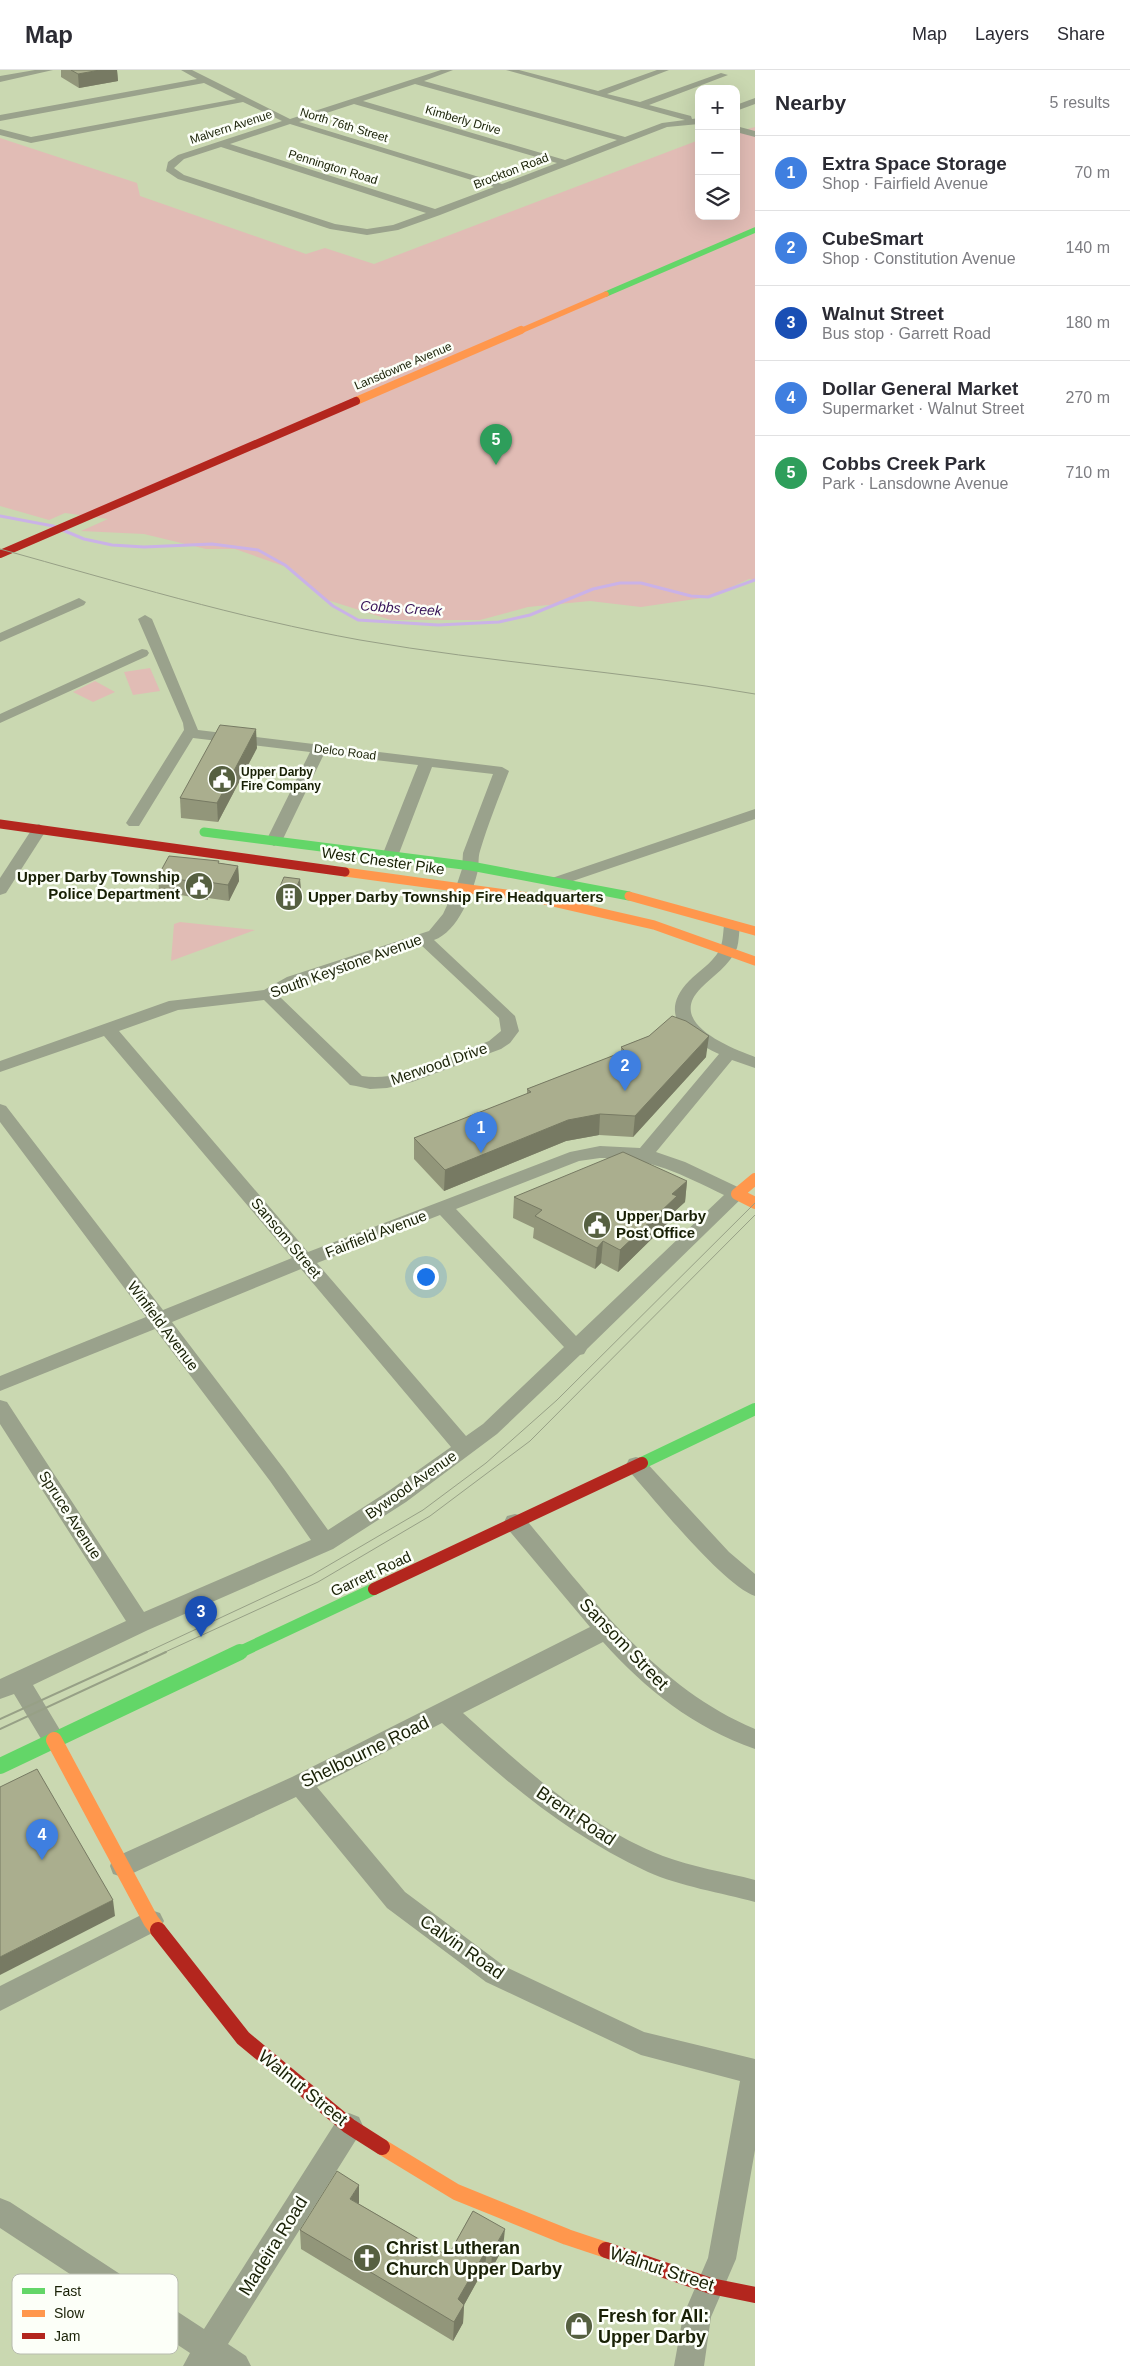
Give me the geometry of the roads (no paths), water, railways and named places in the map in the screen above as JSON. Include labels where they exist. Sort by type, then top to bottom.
[{"type":"main road","name":"Lansdowne Avenue","points":[[0,554],[755,230]]},
{"type":"main road","points":[[129,822],[151,825]]},
{"type":"main road","name":"West Chester Pike","points":[[0,824],[536,898],[628,918],[755,961]]},
{"type":"main road","name":"West Chester Pike","points":[[181,848],[189,833],[274,841],[471,867],[558,881],[639,899],[755,932]]},
{"type":"main road","name":"Bywood Avenue","points":[[737,1194],[755,1179]]},
{"type":"main road","name":"Fairfield Avenue","points":[[737,1194],[755,1203]]},
{"type":"main road","name":"Garrett Road","points":[[0,1766],[755,1409]]},
{"type":"main road","name":"Walnut Street","points":[[54,1740],[151,1921],[243,2038],[350,2126],[456,2192],[567,2237],[711,2286],[755,2295]]},
{"type":"street","points":[[1,78],[49,70]]},
{"type":"street","points":[[187,71],[200,70]]},
{"type":"street","name":"Malvern Avenue","points":[[169,169],[176,159],[449,70]]},
{"type":"street","points":[[510,70],[695,120]]},
{"type":"street","points":[[598,94],[665,70]]},
{"type":"street","name":"North 76th Street","points":[[187,71],[242,100],[288,121],[503,187]]},
{"type":"street","points":[[536,77],[550,72]]},
{"type":"street","points":[[642,105],[724,75]]},
{"type":"street","points":[[0,118],[205,80]]},
{"type":"street","points":[[415,82],[626,140]]},
{"type":"street","points":[[0,132],[22,139],[51,136],[242,100]]},
{"type":"street","name":"Kimberly Drive","points":[[354,101],[566,163]]},
{"type":"street","points":[[740,107],[755,101]]},
{"type":"street","name":"Brockton Road","points":[[169,169],[181,177],[333,227],[350,231],[373,231],[395,228],[665,125],[695,121]]},
{"type":"street","name":"Brockton Road","points":[[686,126],[695,123]]},
{"type":"street","name":"Brockton Road","points":[[658,129],[695,127]]},
{"type":"street","points":[[740,131],[755,134]]},
{"type":"street","points":[[740,137],[755,140]]},
{"type":"street","name":"Pennington Road","points":[[221,144],[437,212]]},
{"type":"street","points":[[0,638],[79,602]]},
{"type":"street","points":[[129,822],[189,733],[190,723],[145,619]]},
{"type":"street","points":[[4,712],[142,653]]},
{"type":"street","name":"Delco Road","points":[[189,733],[502,771],[471,854],[471,867]]},
{"type":"street","points":[[274,841],[319,749]]},
{"type":"street","points":[[390,856],[427,762]]},
{"type":"street","points":[[558,881],[755,814]]},
{"type":"street","points":[[0,890],[39,830]]},
{"type":"street","points":[[464,887],[471,867]]},
{"type":"street","name":"South Keystone Avenue","points":[[0,1067],[107,1028],[175,1006],[268,995],[293,982],[440,932],[464,887]]},
{"type":"street","points":[[732,925],[728,951],[689,990],[685,996],[684,1016],[694,1031],[709,1044],[755,1063]]},
{"type":"street","name":"Merwood Drive","points":[[268,995],[356,1081],[366,1085],[393,1082],[495,1045],[504,1039],[510,1031],[507,1016],[423,938]]},
{"type":"street","name":"Sansom Street","points":[[107,1028],[464,1448]]},
{"type":"street","points":[[645,1154],[729,1053]]},
{"type":"street","name":"Winfield Avenue","points":[[0,1110],[158,1321],[277,1475],[325,1543]]},
{"type":"street","name":"Fairfield Avenue","points":[[0,1384],[306,1260],[576,1156],[612,1150],[645,1154],[679,1166],[737,1194]]},
{"type":"street","name":"Bywood Avenue","points":[[10,1685],[140,1624],[325,1543],[398,1496],[490,1429],[577,1349],[737,1194]]},
{"type":"street","points":[[444,1208],[577,1349]]},
{"type":"street","name":"Spruce Avenue","points":[[0,1407],[140,1624]]},
{"type":"street","points":[[636,1465],[717,1554],[755,1587]]},
{"type":"street","name":"Sansom Street","points":[[515,1522],[605,1630],[662,1685],[686,1703],[717,1722],[755,1740]]},
{"type":"street","name":"Shelbourne Road","points":[[122,1866],[300,1784],[446,1712],[605,1630]]},
{"type":"street","name":"Walnut Street","points":[[10,1685],[54,1740]]},
{"type":"street","name":"Brent Road","points":[[446,1712],[514,1774],[591,1831],[658,1865],[755,1891]]},
{"type":"street","name":"Calvin Road","points":[[300,1784],[396,1900],[495,1974],[641,2043],[755,2073]]},
{"type":"street","points":[[0,1999],[151,1921]]},
{"type":"street","points":[[689,2366],[697,2316],[722,2259],[755,2073]]},
{"type":"street","name":"Madeira Road","points":[[204,2357],[273,2244],[350,2126]]},
{"type":"street","points":[[0,2212],[87,2274]]},
{"type":"street","points":[[178,2339],[204,2357],[236,2366]]},
{"type":"waterway","name":"Cobbs Creek","points":[[0,516],[53,526],[84,539],[112,545],[144,547],[212,544],[258,550],[285,565],[333,606],[358,620],[438,625],[499,622],[530,615],[593,589],[620,583],[641,583],[691,596],[708,597],[755,580]]},
{"type":"tram line","points":[[0,549],[224,610],[360,640],[755,694]]},
{"type":"tram line","points":[[145,1653],[312,1575],[423,1510],[486,1463],[557,1400],[755,1203]]},
{"type":"tram line","points":[[163,1653],[318,1582],[430,1516],[530,1441],[755,1215]]},
{"type":"tram line","points":[[0,1719],[147,1652]]},
{"type":"tram line","points":[[0,1729],[166,1652]]},
{"type":"place","name":"Cobbs Creek Park","points":[[496,465]]},
{"type":"place","name":"Upper Darby Fire Company","points":[[222,779]]},
{"type":"place","name":"Upper Darby Township Police Department","points":[[199,886]]},
{"type":"place","name":"Upper Darby Township Fire Headquarters","points":[[289,897]]},
{"type":"place","name":"CubeSmart","points":[[625,1091]]},
{"type":"place","name":"Extra Space Storage","points":[[481,1153]]},
{"type":"place","name":"Upper Darby Post Office","points":[[597,1225]]},
{"type":"place","name":"Walnut Street","points":[[201,1637]]},
{"type":"place","name":"Dollar General Market","points":[[42,1860]]},
{"type":"place","name":"Christ Lutheran Church Upper Darby","points":[[367,2258]]},
{"type":"place","name":"Fresh for All: Upper Darby","points":[[579,2326]]}]
